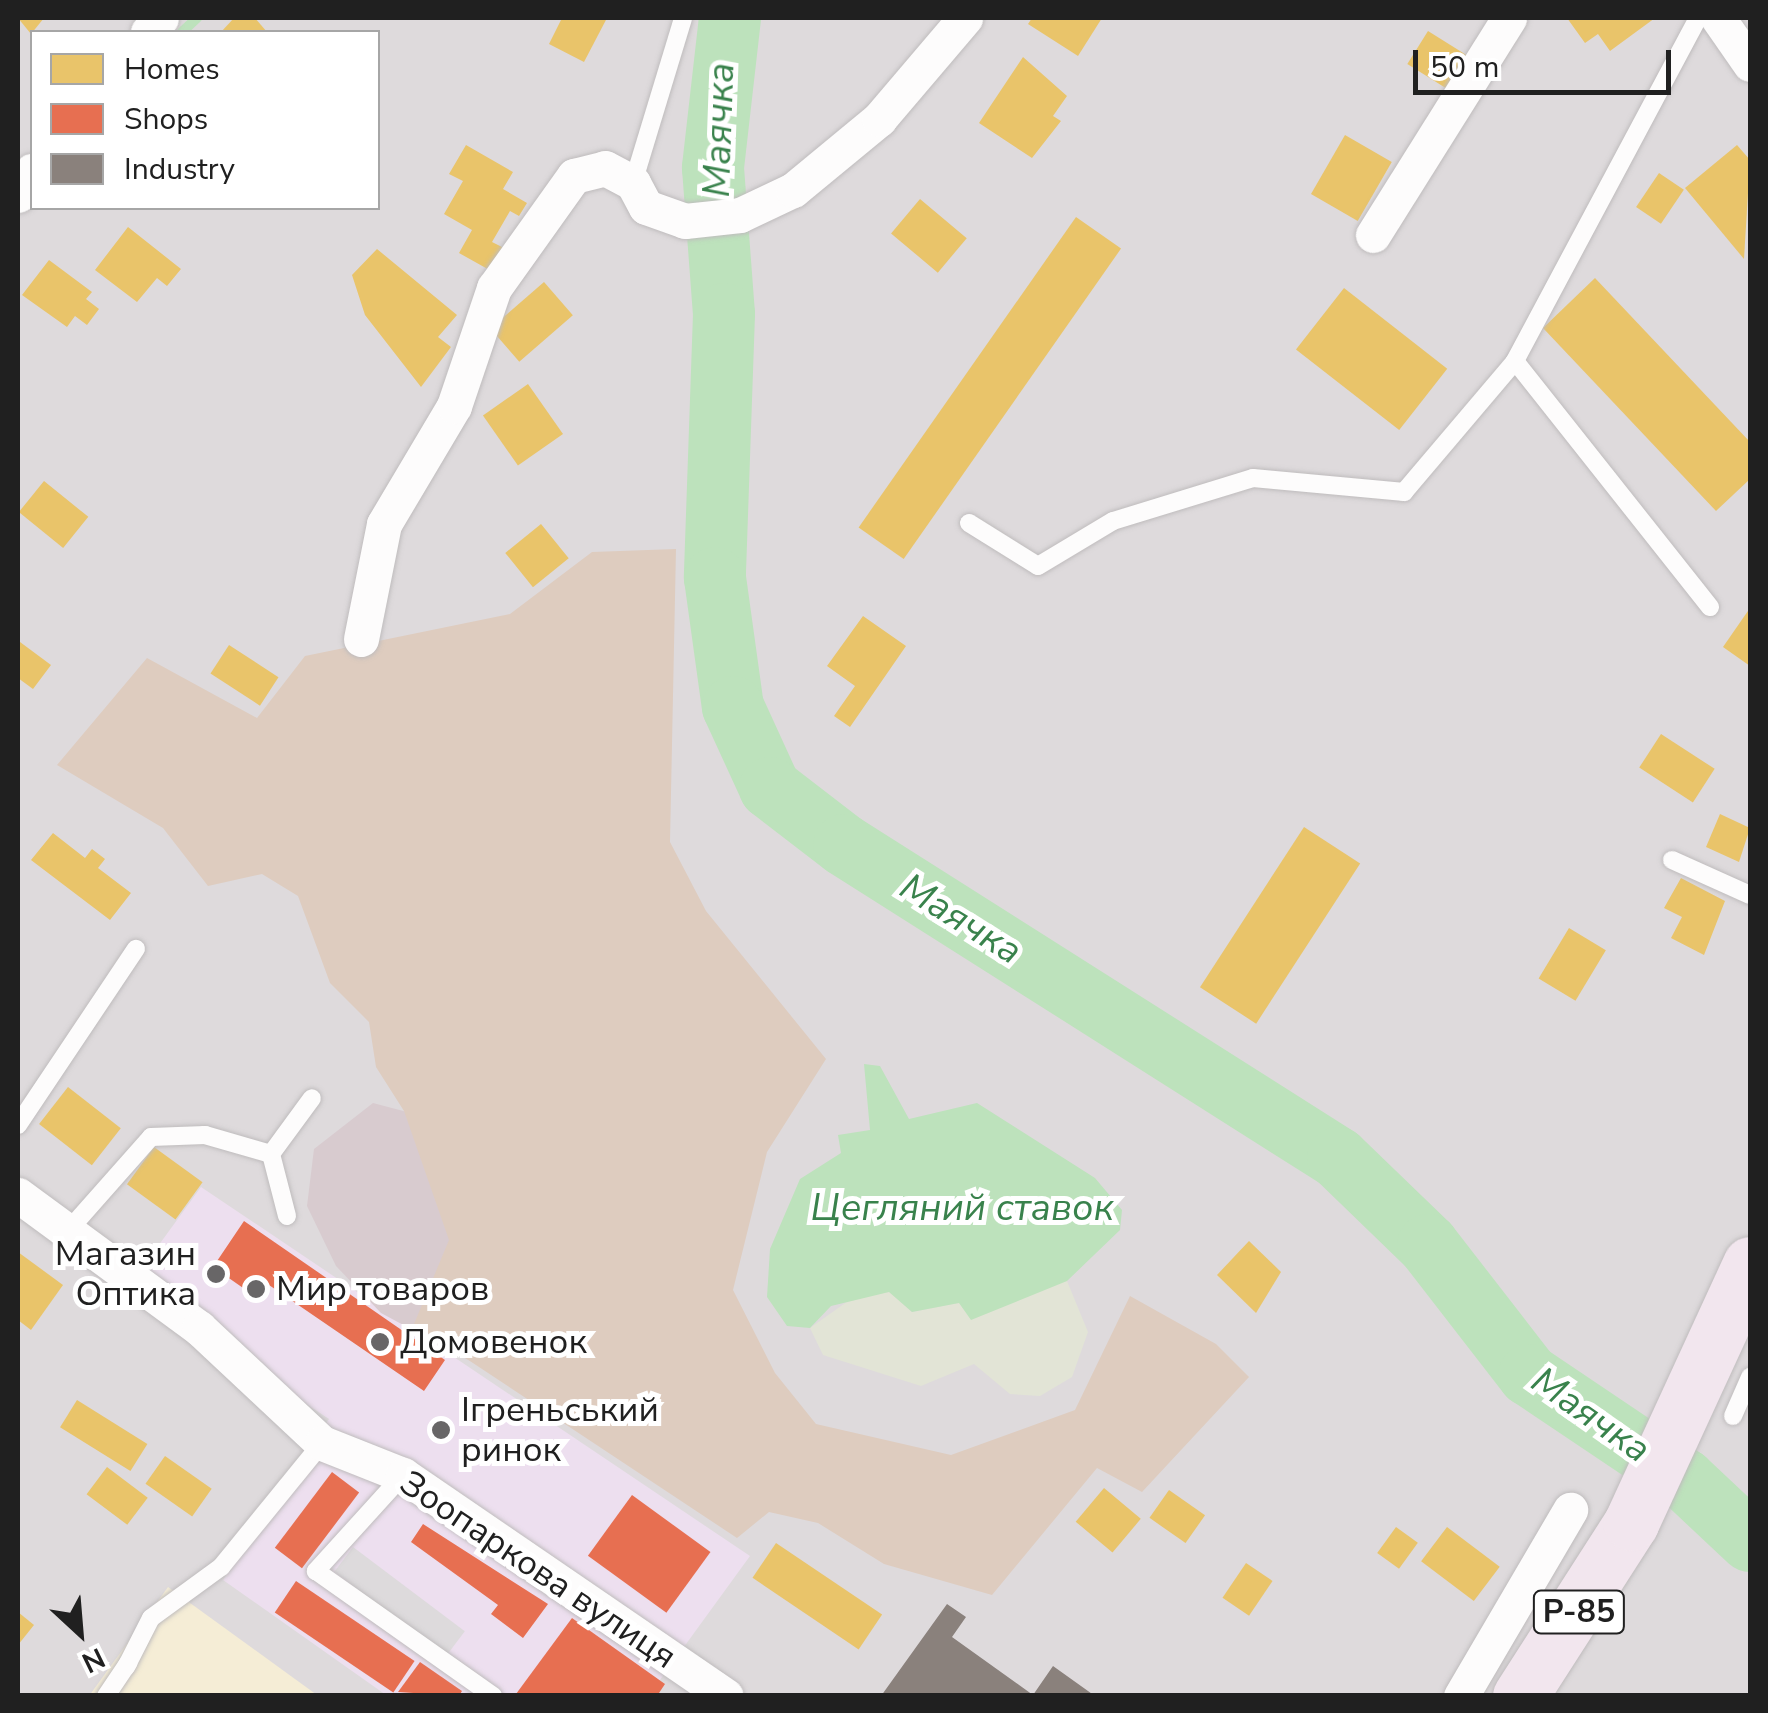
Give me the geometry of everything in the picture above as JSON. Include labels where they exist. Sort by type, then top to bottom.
[{"type":"main road","name":"Р-85","points":[[1520,1696],[1712,1403],[1750,1264]]},
{"type":"street","points":[[362,638],[384,524],[454,406],[494,288],[574,176],[605,168],[633,183],[646,207],[685,220],[740,215],[793,190],[879,120],[964,18]]},
{"type":"street","points":[[1373,235],[1509,18]]},
{"type":"street","points":[[1718,18],[1750,64]]},
{"type":"street","name":"Зоопаркова вулиця","points":[[18,1195],[199,1328],[322,1442],[403,1475],[716,1693]]},
{"type":"street","points":[[1461,1696],[1570,1510]]},
{"type":"lane","points":[[633,183],[683,18]]},
{"type":"lane","points":[[969,523],[1038,566],[1113,521],[1253,478],[1404,492],[1514,361],[1698,18]]},
{"type":"lane","points":[[1514,361],[1710,607]]},
{"type":"lane","points":[[1672,860],[1750,895]]},
{"type":"lane","points":[[18,1125],[136,950]]},
{"type":"lane","points":[[271,1154],[312,1098]]},
{"type":"lane","points":[[67,1232],[151,1137],[204,1134],[271,1154]]},
{"type":"lane","points":[[271,1154],[287,1216]]},
{"type":"lane","points":[[1712,1403],[1750,1377]]},
{"type":"lane","points":[[106,1696],[151,1618],[221,1567],[322,1442]]},
{"type":"lane","points":[[403,1475],[316,1571],[493,1696]]},
{"type":"shaded area","points":[[18,18],[1750,18],[1750,1695],[18,1695]]},
{"type":"shaded area","points":[[676,549],[670,842],[706,911],[826,1059],[767,1152],[733,1290],[775,1373],[816,1424],[951,1455],[1075,1410],[1130,1296],[1216,1344],[1249,1377],[1142,1492],[1097,1468],[992,1595],[884,1564],[818,1523],[769,1512],[737,1538],[414,1324],[449,1240],[404,1111],[376,1067],[369,1022],[330,983],[298,896],[262,874],[208,886],[163,828],[57,765],[147,658],[257,718],[305,656],[510,614],[592,552]]},
{"type":"shaded area","points":[[373,1103],[407,1112],[534,1395],[381,1313],[336,1266],[307,1206],[314,1149]]},
{"type":"shaded area","name":"Ігреньський ринок","points":[[201,1187],[750,1556],[649,1695],[386,1695],[223,1580],[329,1419],[129,1286]]},
{"type":"shaded area","points":[[1067,1281],[1088,1332],[1072,1377],[1040,1396],[1010,1394],[974,1364],[921,1386],[823,1355],[810,1328],[858,1294],[890,1292],[912,1312]]},
{"type":"shaded area","points":[[353,1547],[465,1631],[446,1656],[334,1572]]},
{"type":"shaded area","points":[[168,1587],[317,1695],[89,1696]]},
{"type":"water","name":"Цегляний ставок","points":[[864,1064],[880,1066],[909,1119],[977,1103],[1095,1178],[1122,1210],[1120,1230],[1067,1281],[971,1320],[959,1303],[912,1312],[889,1292],[831,1306],[810,1328],[787,1326],[767,1297],[770,1249],[800,1179],[841,1153],[838,1135],[870,1130]]},
{"type":"building: Homes","points":[[18,18],[44,18],[30,30]]},
{"type":"building: Homes","points":[[234,18],[255,18],[265,30],[223,30]]},
{"type":"building: Homes","points":[[562,18],[607,18],[584,62],[549,44]]},
{"type":"building: Homes","points":[[1032,18],[1102,18],[1078,56],[1028,24]]},
{"type":"building: Homes","points":[[1567,18],[1655,18],[1610,51],[1598,34],[1585,43]]},
{"type":"building: Homes","points":[[1428,31],[1470,57],[1449,90],[1407,64]]},
{"type":"building: Homes","points":[[1023,57],[1067,96],[1053,116],[1061,121],[1032,158],[979,123]]},
{"type":"building: Homes","points":[[1345,135],[1392,162],[1358,221],[1311,194]]},
{"type":"building: Homes","points":[[466,145],[513,172],[503,189],[527,203],[519,216],[510,211],[492,242],[506,249],[493,272],[459,253],[472,230],[444,214],[463,181],[449,174]]},
{"type":"building: Homes","points":[[1737,145],[1750,160],[1744,259],[1685,188]]},
{"type":"building: Homes","points":[[1659,173],[1684,190],[1661,224],[1636,207]]},
{"type":"building: Homes","points":[[920,199],[967,238],[938,273],[891,233]]},
{"type":"building: Homes","points":[[1076,217],[1121,249],[904,559],[859,527]]},
{"type":"building: Homes","points":[[128,227],[181,269],[167,286],[157,278],[137,302],[95,270]]},
{"type":"building: Homes","points":[[377,249],[457,315],[438,337],[451,347],[421,387],[365,315],[352,275]]},
{"type":"building: Homes","points":[[49,260],[92,292],[86,299],[99,309],[87,325],[75,316],[67,327],[22,295]]},
{"type":"building: Homes","points":[[1595,278],[1750,442],[1750,479],[1716,511],[1543,328]]},
{"type":"building: Homes","points":[[544,282],[573,315],[519,362],[490,329]]},
{"type":"building: Homes","points":[[1344,288],[1447,369],[1399,430],[1296,349]]},
{"type":"building: Homes","points":[[528,384],[563,434],[518,466],[483,416]]},
{"type":"building: Homes","points":[[44,481],[88,517],[63,548],[19,512]]},
{"type":"building: Homes","points":[[541,524],[569,558],[533,587],[505,553]]},
{"type":"building: Homes","points":[[1750,608],[1750,666],[1723,647]]},
{"type":"building: Homes","points":[[863,616],[906,646],[850,727],[834,716],[855,686],[827,666]]},
{"type":"building: Homes","points":[[20,642],[51,665],[33,689],[18,678]]},
{"type":"building: Homes","points":[[229,645],[278,677],[260,706],[210,674]]},
{"type":"building: Homes","points":[[1661,734],[1715,769],[1693,802],[1639,768]]},
{"type":"building: Homes","points":[[1720,814],[1750,828],[1739,862],[1706,847]]},
{"type":"building: Homes","points":[[1304,827],[1360,863],[1256,1024],[1200,987]]},
{"type":"building: Homes","points":[[53,833],[85,858],[92,849],[105,859],[98,868],[131,893],[110,920],[31,860]]},
{"type":"building: Homes","points":[[1681,878],[1725,901],[1704,955],[1671,938],[1682,917],[1664,908]]},
{"type":"building: Homes","points":[[1569,928],[1606,950],[1575,1001],[1539,979]]},
{"type":"building: Homes","points":[[68,1087],[121,1128],[92,1165],[39,1124]]},
{"type":"building: Homes","points":[[154,1147],[203,1182],[176,1219],[127,1184]]},
{"type":"building: Homes","points":[[1249,1241],[1281,1272],[1256,1313],[1217,1275]]},
{"type":"building: Homes","points":[[18,1252],[63,1285],[31,1330],[18,1320]]},
{"type":"building: Homes","points":[[77,1400],[147,1444],[130,1471],[60,1427]]},
{"type":"building: Homes","points":[[165,1456],[212,1489],[192,1517],[145,1484]]},
{"type":"building: Homes","points":[[107,1467],[148,1498],[127,1525],[87,1494]]},
{"type":"building: Homes","points":[[1104,1488],[1141,1519],[1112,1553],[1076,1522]]},
{"type":"building: Homes","points":[[1169,1490],[1205,1515],[1186,1543],[1149,1518]]},
{"type":"building: Homes","points":[[1396,1527],[1418,1543],[1399,1569],[1377,1553]]},
{"type":"building: Homes","points":[[1447,1527],[1500,1567],[1474,1601],[1421,1561]]},
{"type":"building: Homes","points":[[776,1543],[882,1615],[859,1649],[753,1578]]},
{"type":"building: Homes","points":[[1246,1563],[1273,1581],[1249,1616],[1223,1598]]},
{"type":"building: Homes","points":[[18,1612],[34,1625],[18,1645]]},
{"type":"building: Shops","points":[[244,1221],[445,1360],[424,1391],[269,1285],[259,1299],[213,1267]]},
{"type":"building: Shops","points":[[332,1472],[359,1492],[302,1568],[275,1548]]},
{"type":"building: Shops","points":[[632,1495],[710,1552],[666,1613],[588,1556]]},
{"type":"building: Shops","points":[[423,1524],[548,1604],[523,1638],[491,1614],[498,1605],[411,1542]]},
{"type":"building: Shops","points":[[296,1581],[415,1661],[393,1692],[275,1613]]},
{"type":"building: Shops","points":[[572,1618],[665,1684],[657,1696],[516,1694]]},
{"type":"building: Shops","points":[[420,1662],[462,1691],[459,1696],[398,1692]]},
{"type":"building: Industry","points":[[947,1604],[966,1617],[952,1637],[1033,1695],[1053,1666],[1095,1696],[881,1696]]},
{"type":"waterway","points":[[184,30],[197,18]]},
{"type":"waterway","name":"Маячка","points":[[730,18],[713,168],[724,314],[715,578],[733,707],[770,788],[844,845],[1338,1158],[1428,1245],[1529,1375],[1685,1480],[1750,1541]]},
{"type":"place","name":"Магазин Оптика","points":[[216,1274]]},
{"type":"place","name":"Мир товаров","points":[[256,1289]]},
{"type":"place","name":"Домовенок","points":[[380,1342]]},
{"type":"place","name":"Ігреньський ринок","points":[[441,1430]]}]
